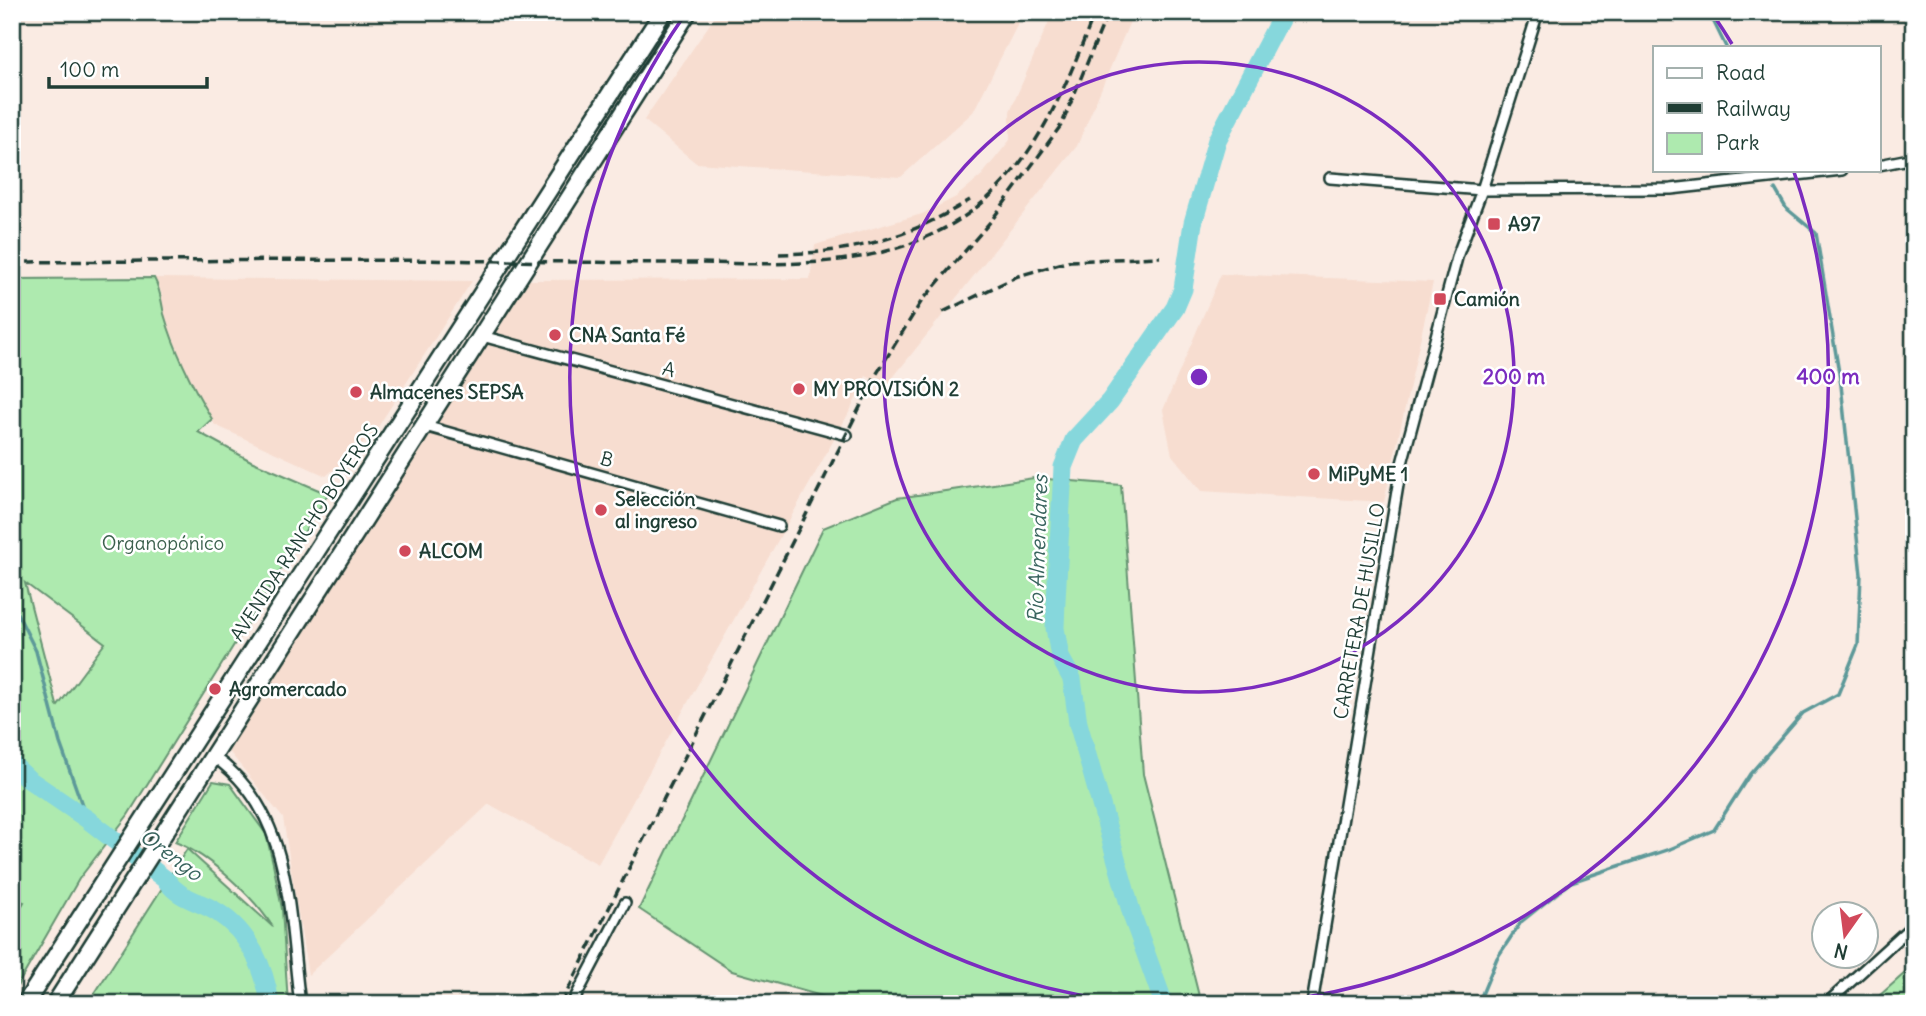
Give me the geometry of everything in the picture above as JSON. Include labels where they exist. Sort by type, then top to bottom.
[{"type":"highway","name":"AVENIDA RANCHO BOYEROS","points":[[25,1004],[663,12]]},
{"type":"highway","points":[[55,1004],[162,841],[688,12]]},
{"type":"street","name":"CARRETERA DE HUSILLO","points":[[1312,1004],[1402,467],[1451,278],[1482,190],[1538,12]]},
{"type":"street","points":[[1881,165],[1914,158]]},
{"type":"street","points":[[1330,177],[1482,190],[1671,189],[1824,172]]},
{"type":"street","name":"A","points":[[482,336],[847,435]]},
{"type":"street","name":"B","points":[[425,426],[779,526]]},
{"type":"street","points":[[214,757],[229,768],[254,799],[270,823],[282,857],[300,1004]]},
{"type":"street","points":[[572,1004],[625,903]]},
{"type":"street","points":[[1826,1004],[1914,924]]},
{"type":"street","points":[[511,1004],[530,1000],[539,1004]]},
{"type":"shaded area","points":[[718,12],[1024,12],[973,112],[901,177],[696,163],[644,120]]},
{"type":"shaded area","points":[[1053,12],[1134,12],[1077,146],[887,385],[866,376],[851,409],[598,864],[489,804],[308,975],[283,818],[227,749],[524,280],[810,279],[815,245],[922,214],[956,197],[982,175],[1010,140],[1010,111]]},
{"type":"shaded area","points":[[1221,274],[1433,282],[1384,502],[1201,491],[1172,455],[1163,410]]},
{"type":"shaded area","points":[[154,278],[472,281],[372,436],[326,476],[215,425],[189,382],[164,313],[161,292]]},
{"type":"green space","name":"Organopónico","points":[[154,278],[168,328],[179,355],[212,419],[198,432],[251,461],[328,494],[128,815],[79,879],[12,995],[12,922],[24,902],[12,898],[12,279]],"holes":[[[25,583],[105,643],[58,706]]]},
{"type":"green space","points":[[1034,478],[1121,485],[1143,774],[1201,1004],[850,1004],[732,971],[639,909],[823,528],[897,498]]},
{"type":"green space","points":[[213,781],[230,784],[266,834],[282,909],[288,1004],[88,1004],[187,849],[273,927],[254,902],[216,866],[202,856],[175,842]]},
{"type":"green space","points":[[1914,965],[1914,1004],[1870,1004]]},
{"type":"waterway","name":"Río Almendares","points":[[1164,1004],[1133,918],[1078,723],[1072,679],[1060,657],[1055,628],[1063,467],[1074,440],[1110,401],[1175,308],[1183,289],[1193,223],[1217,140],[1284,12]]},
{"type":"waterway","points":[[1709,12],[1726,46]]},
{"type":"waterway","points":[[1478,1004],[1497,958],[1521,922],[1571,882],[1670,849],[1714,830],[1750,774],[1803,713],[1838,694],[1858,645],[1861,575],[1841,385],[1816,233],[1786,208],[1775,189]]},
{"type":"waterway","points":[[12,603],[36,651],[60,743],[87,819]]},
{"type":"waterway","name":"Orengo","points":[[12,764],[28,779],[87,819],[166,880],[177,892],[228,920],[247,940],[254,952],[264,977],[270,1004]]},
{"type":"railway","points":[[12,262],[381,260],[762,264],[857,258],[917,241],[947,227],[976,208],[1000,186],[1021,161],[1056,104],[1095,12]]},
{"type":"railway","points":[[561,1004],[876,375],[921,302],[991,221],[1062,124],[1108,12]]},
{"type":"railway","points":[[779,254],[831,251],[879,241],[924,225],[970,200]]},
{"type":"railway","points":[[943,312],[1018,276],[1070,261],[1160,257]]},
{"type":"place","name":"A97","points":[[1494,224]]},
{"type":"place","name":"Camión","points":[[1440,299]]},
{"type":"place","name":"CNA Santa Fé","points":[[555,335]]},
{"type":"place","name":"MY PROVISiÓN 2","points":[[799,389]]},
{"type":"place","name":"Almacenes SEPSA","points":[[356,392]]},
{"type":"place","name":"MiPyME 1","points":[[1314,474]]},
{"type":"place","name":"Selección al ingreso","points":[[601,510]]},
{"type":"place","name":"ALCOM","points":[[405,551]]},
{"type":"place","name":"Agromercado","points":[[215,689]]}]
